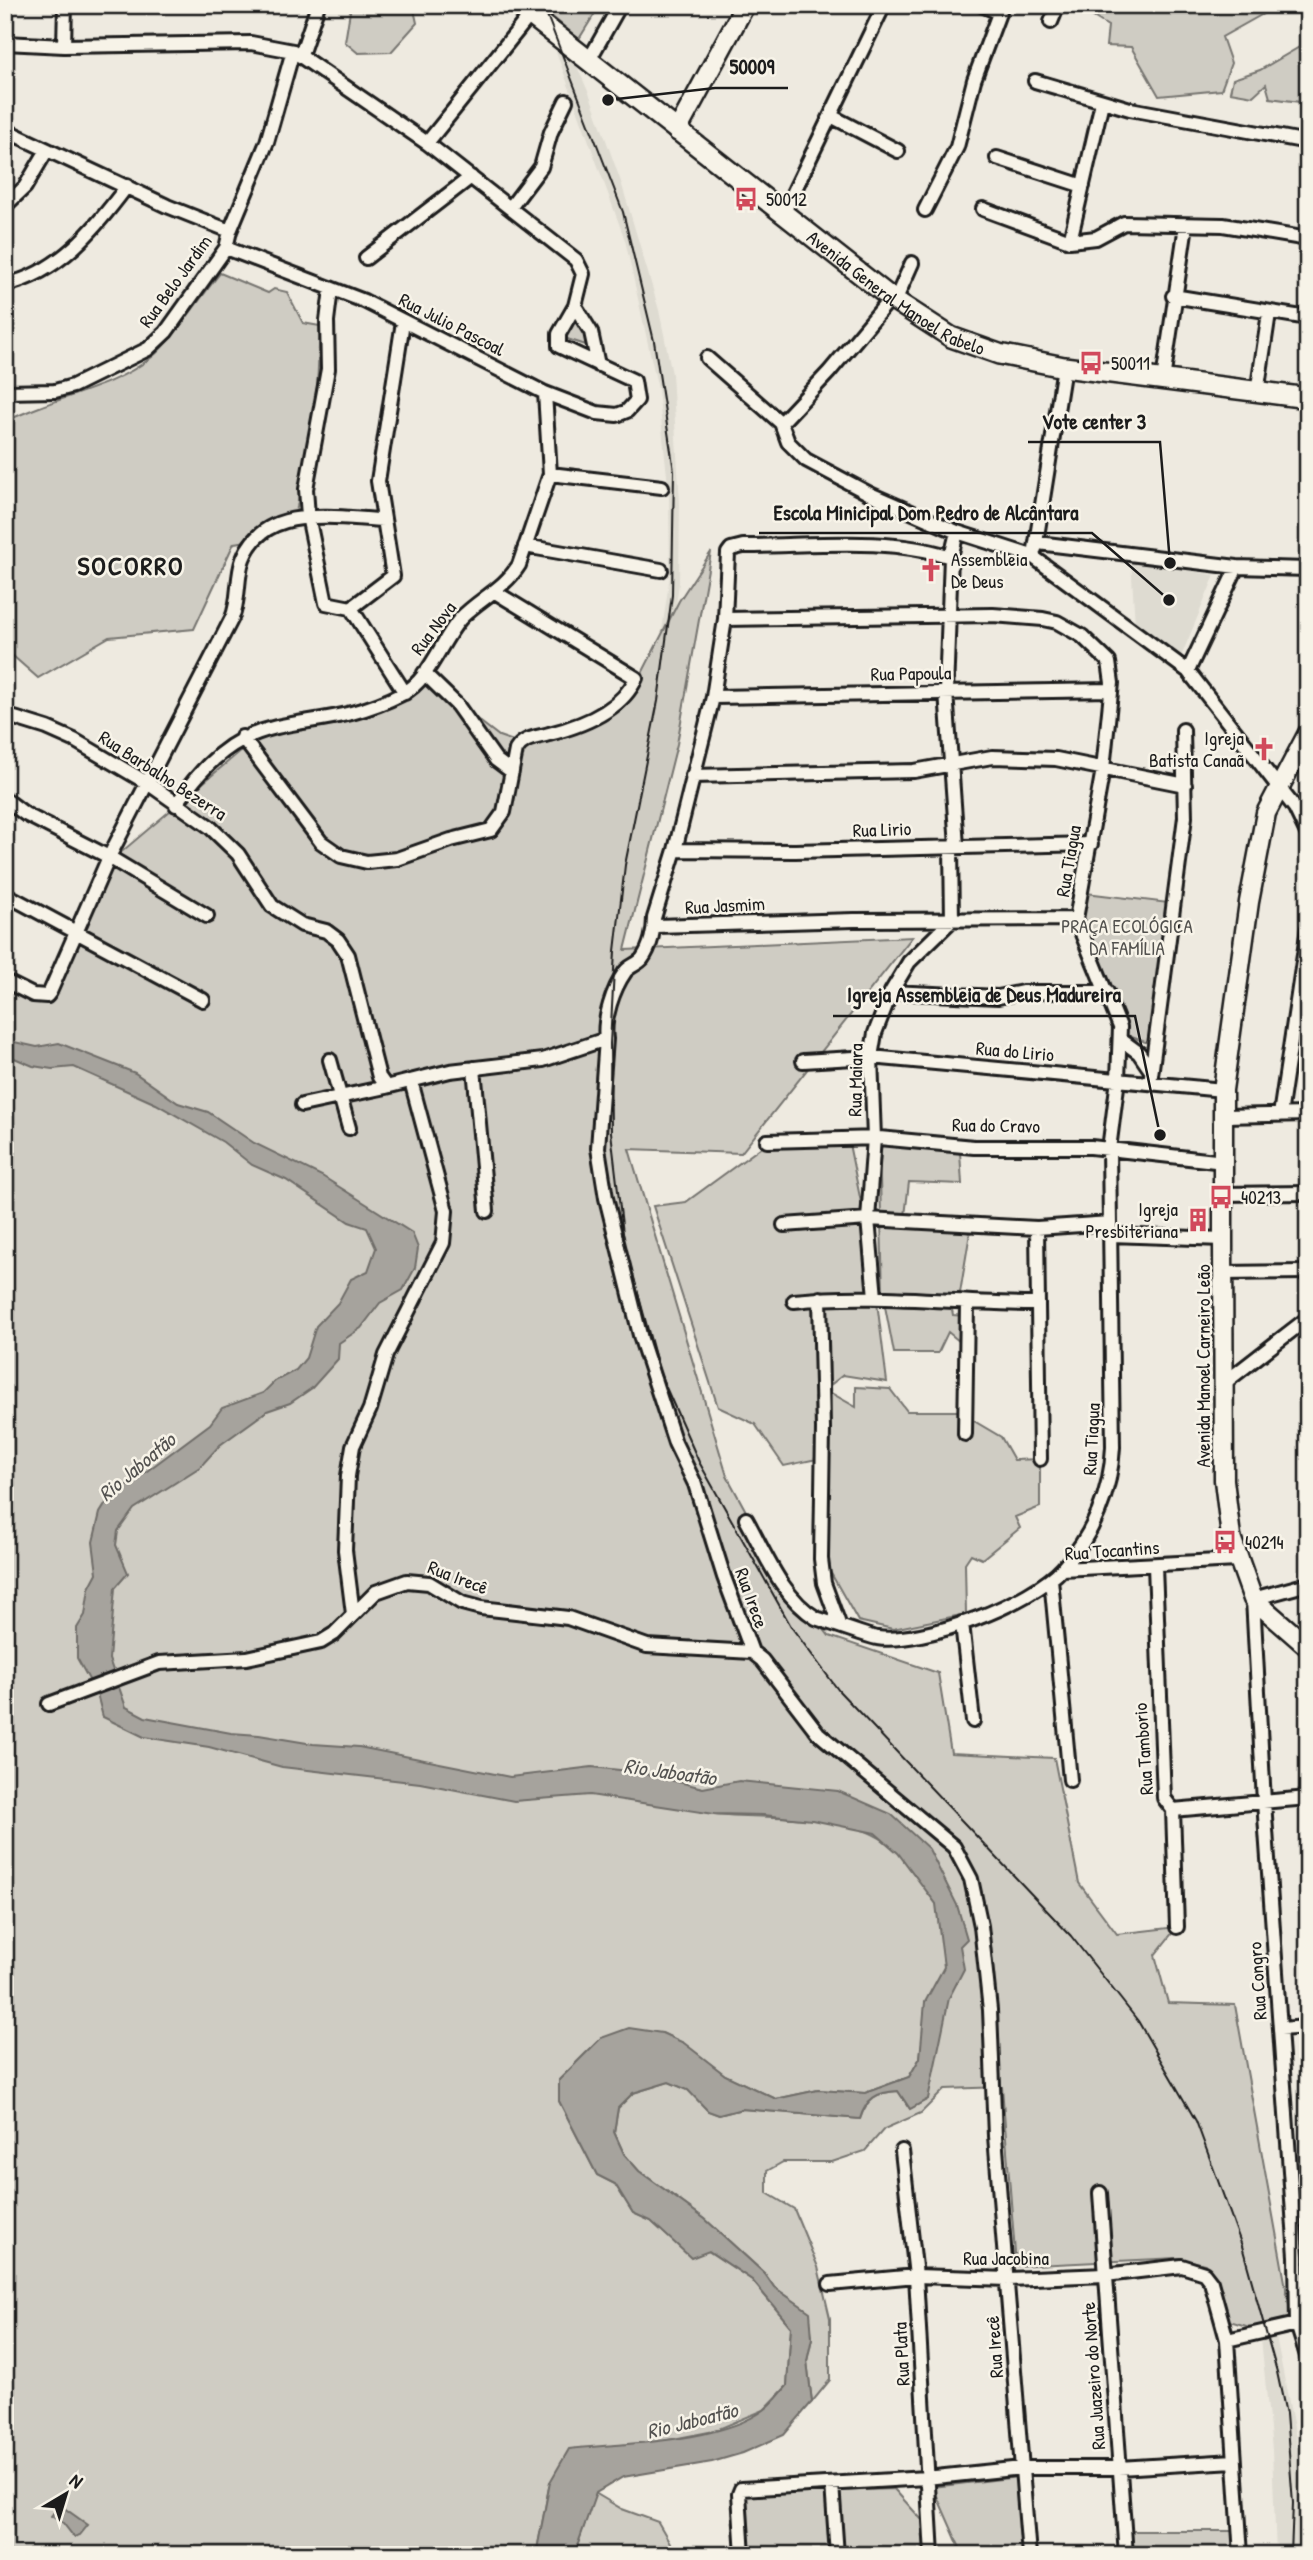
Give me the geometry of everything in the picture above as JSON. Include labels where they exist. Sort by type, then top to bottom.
[{"type":"main road","points":[[677,131],[745,5]]},
{"type":"main road","name":"Avenida General Manoel Rabelo","points":[[524,10],[893,299],[936,329],[965,344],[999,354],[1065,367],[1308,398]]},
{"type":"main road","name":"Avenida Manoel Carneiro Leão","points":[[1308,733],[1278,785],[1261,836],[1223,1090],[1224,1480],[1237,1560],[1253,1599],[1308,1647]]},
{"type":"street","points":[[64,46],[65,5]]},
{"type":"street","name":"Rua Belo Jardim","points":[[5,392],[54,391],[73,386],[148,349],[166,332],[226,248],[230,231],[268,142],[298,53],[318,5]]},
{"type":"street","points":[[589,60],[620,5]]},
{"type":"street","points":[[783,214],[884,5]]},
{"type":"street","points":[[925,210],[957,146],[974,80],[1000,9],[982,5]]},
{"type":"street","points":[[1051,22],[1058,5]]},
{"type":"street","points":[[427,144],[524,10]]},
{"type":"street","points":[[5,43],[64,46],[251,43],[298,53],[471,177],[582,267],[582,280],[575,306],[559,334],[559,346],[598,365]]},
{"type":"street","points":[[1035,81],[1102,102],[1308,142]]},
{"type":"street","points":[[510,208],[541,167],[551,132],[566,102]]},
{"type":"street","points":[[1070,241],[1102,102]]},
{"type":"street","points":[[831,116],[898,151]]},
{"type":"street","points":[[5,130],[230,231]]},
{"type":"street","points":[[5,206],[25,187],[47,150]]},
{"type":"street","points":[[997,158],[1083,186]]},
{"type":"street","points":[[366,258],[471,177]]},
{"type":"street","points":[[5,285],[38,275],[59,261],[102,219],[127,186]]},
{"type":"street","points":[[984,209],[1070,241],[1096,238],[1124,223],[1223,225],[1308,239]]},
{"type":"street","points":[[1163,380],[1173,296],[1186,225]]},
{"type":"street","name":"Rua Julio Pascoal","points":[[226,248],[364,301],[545,393],[597,413],[617,415],[627,411],[637,400],[634,381],[598,365]]},
{"type":"street","points":[[781,423],[830,372],[893,299],[912,263]]},
{"type":"street","points":[[331,289],[327,321],[328,369],[309,468],[307,516],[326,603],[351,608],[405,693]]},
{"type":"street","points":[[1173,296],[1308,318]]},
{"type":"street","points":[[575,306],[591,332],[598,365]]},
{"type":"street","points":[[1257,393],[1269,313]]},
{"type":"street","points":[[351,608],[393,576],[378,481],[380,454],[403,322]]},
{"type":"street","points":[[707,359],[781,423],[788,442],[806,460],[870,494],[957,533],[1032,555],[1188,671],[1295,808],[1308,835]]},
{"type":"street","points":[[1032,555],[1038,543],[1065,367]]},
{"type":"street","name":"Rua Nova","points":[[176,805],[211,759],[242,737],[279,725],[358,710],[405,693],[424,673],[460,619],[511,577],[525,546],[550,474],[545,393]]},
{"type":"street","points":[[550,474],[662,487]]},
{"type":"street","points":[[5,981],[33,995],[47,996],[109,857],[149,784],[232,618],[239,597],[242,561],[251,544],[279,523],[307,516],[383,520]]},
{"type":"street","points":[[952,920],[954,846],[946,692],[951,557],[957,533]]},
{"type":"street","points":[[1038,543],[1237,567],[1308,569]]},
{"type":"street","points":[[525,546],[661,570]]},
{"type":"street","name":"Rua Jasmim","points":[[951,557],[931,551],[887,546],[743,546],[731,549],[726,558],[725,620],[713,697],[675,850],[657,904],[656,926],[1076,919]]},
{"type":"street","points":[[1188,671],[1237,567]]},
{"type":"street","points":[[242,737],[321,842],[341,856],[367,862],[397,859],[451,840],[491,831],[505,812],[516,750],[522,742],[561,730],[607,710],[617,704],[636,678],[495,592]]},
{"type":"street","name":"Rua Tiagua","points":[[725,620],[950,618],[993,615],[1057,622],[1082,636],[1103,654],[1112,671],[1103,769],[1076,919],[1117,1014],[1121,1039],[1109,1150],[1110,1477],[1100,1510],[1062,1569]]},
{"type":"street","points":[[424,673],[457,705],[496,760],[512,772]]},
{"type":"street","name":"Rua Papoula","points":[[713,697],[1111,690]]},
{"type":"street","name":"Rua Barbalho Bezerra","points":[[5,715],[74,740],[149,784],[229,844],[272,906],[302,925],[326,931],[343,946],[353,971],[379,1077],[386,1087]]},
{"type":"street","points":[[1150,1083],[1185,817],[1183,730]]},
{"type":"street","points":[[692,776],[849,775],[950,765],[992,757],[1056,759],[1185,785]]},
{"type":"street","points":[[5,799],[25,814],[109,857],[206,916]]},
{"type":"street","name":"Rua Lirio","points":[[675,850],[795,851],[1091,844]]},
{"type":"street","points":[[5,894],[77,930],[203,1000]]},
{"type":"street","name":"Rua Maiara","points":[[875,1297],[868,1219],[874,1138],[872,1057],[875,1033],[891,992],[909,962],[952,920]]},
{"type":"street","name":"Rua Irece","points":[[656,926],[642,959],[627,969],[621,979],[604,1025],[607,1039],[598,1148],[606,1198],[645,1352],[675,1443],[695,1484],[724,1577],[752,1653],[762,1660],[818,1733],[945,1838],[963,1859],[981,1926],[990,2010],[995,2136]]},
{"type":"street","points":[[1280,1115],[1308,928]]},
{"type":"street","points":[[891,992],[998,997],[1023,992],[1107,992]]},
{"type":"street","points":[[302,1105],[474,1068],[543,1060],[607,1039]]},
{"type":"street","points":[[1121,1039],[1139,1053],[1150,1069]]},
{"type":"street","name":"Rua do Lirio","points":[[803,1061],[872,1057],[1223,1090]]},
{"type":"street","points":[[330,1059],[349,1128]]},
{"type":"street","points":[[474,1068],[487,1211]]},
{"type":"street","points":[[353,1614],[345,1550],[348,1476],[353,1446],[370,1409],[386,1355],[443,1243],[446,1211],[411,1081]]},
{"type":"street","points":[[1224,1116],[1308,1114]]},
{"type":"street","name":"Rua do Cravo","points":[[767,1142],[874,1138],[974,1147],[1038,1145],[1224,1162]]},
{"type":"street","points":[[1223,1194],[1308,1193]]},
{"type":"street","points":[[785,1225],[868,1219],[1111,1229],[1223,1239]]},
{"type":"street","points":[[1037,1228],[1040,1459]]},
{"type":"street","points":[[1223,1273],[1305,1272]]},
{"type":"street","points":[[794,1301],[875,1297],[967,1304],[1038,1304]]},
{"type":"street","points":[[820,1298],[823,1429],[821,1559],[824,1583],[839,1624]]},
{"type":"street","points":[[965,1434],[967,1304]]},
{"type":"street","points":[[1223,1384],[1308,1318]]},
{"type":"street","name":"Rua Tocantins","points":[[746,1519],[772,1567],[805,1609],[818,1619],[876,1638],[914,1635],[994,1612],[1051,1579],[1062,1569],[1237,1560]]},
{"type":"street","name":"Rua Tamborio","points":[[1155,1566],[1164,1798],[1173,1810],[1177,1927]]},
{"type":"street","points":[[1051,1579],[1070,1780]]},
{"type":"street","name":"Rua Irecê","points":[[49,1704],[159,1663],[247,1658],[304,1647],[334,1634],[376,1592],[387,1586],[418,1581],[481,1608],[568,1618],[647,1646],[752,1653]]},
{"type":"street","points":[[1253,1599],[1308,1584]]},
{"type":"street","name":"Rua Congro","points":[[1253,1599],[1280,2029],[1302,2256],[1297,2325],[1308,2359]]},
{"type":"street","points":[[962,1623],[973,1721]]},
{"type":"street","points":[[1173,1810],[1308,1798]]},
{"type":"street","points":[[1280,2029],[1308,2027]]},
{"type":"street","name":"Rua Irecê","points":[[995,2136],[1009,2279],[1028,2555]]},
{"type":"street","name":"Rua Plata","points":[[902,2151],[916,2276],[932,2555]]},
{"type":"street","name":"Rua Juazeiro do Norte","points":[[1100,2193],[1126,2555]]},
{"type":"street","name":"Rua Jacobina","points":[[830,2284],[916,2276],[1009,2279],[1105,2275],[1182,2266],[1195,2268],[1211,2282],[1227,2340]]},
{"type":"street","points":[[1241,2555],[1227,2340],[1297,2325]]},
{"type":"street","points":[[743,2555],[739,2494],[741,2489],[926,2478],[1022,2468],[1119,2469],[1234,2461]]},
{"type":"street","points":[[832,2484],[838,2555]]},
{"type":"shaded area","points":[[539,5],[550,5],[591,98],[621,182],[659,310],[672,374],[680,503],[679,583],[658,742],[633,877],[620,990],[617,1084],[619,1162],[656,1326],[704,1454],[793,1612],[861,1694],[1074,1925],[1136,2005],[1170,2062],[1208,2135],[1249,2230],[1269,2301],[1296,2438],[1303,2555],[1276,2555],[1272,2450],[1260,2328],[1201,2175],[1157,2092],[1092,1988],[1037,1918],[839,1714],[767,1617],[741,1571],[677,1432],[653,1361],[636,1302],[614,1195],[606,1116],[607,966],[617,878],[659,651],[670,575],[669,495],[658,389],[625,240]]},
{"type":"shaded area","points":[[1131,561],[1215,575],[1180,659],[1135,625]]},
{"type":"shaded area","points":[[5,1040],[37,1047],[59,1043],[135,1073],[178,1103],[208,1112],[254,1143],[322,1176],[412,1233],[418,1248],[415,1268],[403,1290],[380,1303],[361,1328],[339,1343],[338,1359],[312,1388],[290,1403],[267,1411],[220,1445],[200,1467],[134,1509],[118,1531],[116,1545],[128,1573],[115,1588],[109,1659],[126,1707],[145,1717],[231,1733],[359,1747],[510,1777],[592,1767],[638,1772],[703,1788],[739,1781],[838,1791],[891,1814],[929,1849],[957,1905],[967,1939],[960,1946],[964,1969],[949,1998],[928,2099],[910,2109],[898,2091],[884,2093],[869,2101],[860,2119],[742,2109],[719,2115],[708,2111],[688,2090],[669,2082],[633,2093],[618,2108],[614,2132],[624,2154],[639,2171],[705,2219],[765,2274],[774,2287],[810,2312],[812,2338],[807,2361],[812,2402],[784,2435],[743,2453],[712,2462],[623,2477],[596,2493],[574,2555],[536,2555],[550,2482],[569,2449],[670,2440],[722,2429],[745,2421],[767,2408],[787,2386],[791,2327],[752,2280],[709,2251],[691,2258],[651,2221],[633,2213],[615,2184],[597,2175],[559,2101],[559,2080],[601,2038],[629,2028],[662,2033],[684,2043],[725,2075],[776,2099],[818,2090],[865,2093],[909,2077],[920,2058],[925,2002],[944,1967],[936,1904],[898,1853],[875,1833],[812,1820],[714,1814],[590,1795],[514,1801],[420,1783],[282,1767],[209,1747],[144,1737],[103,1717],[97,1694],[77,1658],[77,1628],[85,1615],[89,1588],[97,1573],[93,1542],[100,1513],[108,1500],[210,1424],[222,1408],[263,1393],[275,1381],[296,1370],[306,1358],[316,1326],[338,1303],[351,1279],[368,1271],[376,1248],[367,1228],[349,1222],[286,1180],[252,1165],[223,1142],[156,1104],[74,1067],[52,1069],[33,1066],[5,1054]]},
{"type":"shaded area","points":[[60,2505],[88,2525],[80,2535],[74,2537],[63,2523],[51,2516]]},
{"type":"green space","points":[[351,5],[413,5],[417,23],[391,52],[358,53],[345,42]]},
{"type":"green space","points":[[538,5],[600,5],[579,39]]},
{"type":"green space","points":[[1089,5],[1279,5],[1222,37],[1231,63],[1221,90],[1159,96],[1131,47],[1106,46],[1108,26],[1090,15]]},
{"type":"green space","points":[[1308,42],[1308,103],[1270,98],[1266,84],[1253,96],[1230,92],[1233,79],[1260,70]]},
{"type":"green space","points":[[220,273],[268,293],[274,289],[287,292],[303,323],[320,326],[317,388],[296,513],[275,517],[248,541],[234,543],[194,629],[109,637],[38,678],[5,649],[5,422],[99,386],[135,369],[160,350]]},
{"type":"green space","points":[[573,314],[589,342],[586,345],[564,338]]},
{"type":"green space","points":[[711,552],[677,744],[625,950],[912,937],[741,1153],[629,1149],[727,1476],[775,1565],[829,1636],[938,1673],[951,1753],[1054,1758],[1079,1883],[1117,1934],[1177,1927],[1155,1955],[1168,2003],[1235,2005],[1292,2321],[1253,2328],[1226,2320],[1205,2264],[1178,2258],[1016,2266],[1002,2087],[945,2089],[921,2113],[884,2129],[865,2151],[832,2162],[783,2162],[767,2171],[767,2193],[794,2209],[818,2267],[830,2318],[830,2380],[812,2402],[807,2361],[812,2338],[809,2312],[774,2287],[765,2274],[705,2219],[639,2171],[624,2154],[614,2132],[618,2108],[633,2093],[669,2082],[688,2090],[708,2111],[719,2115],[742,2109],[860,2119],[866,2106],[874,2098],[898,2091],[910,2109],[928,2099],[922,2042],[920,2058],[909,2077],[865,2093],[818,2090],[776,2099],[725,2075],[683,2043],[662,2033],[601,2038],[559,2080],[559,2101],[597,2175],[615,2184],[633,2213],[651,2221],[669,2237],[708,2251],[752,2280],[791,2327],[787,2386],[764,2410],[714,2431],[663,2441],[550,2482],[536,2555],[5,2555],[5,979],[49,1002],[119,854],[256,738],[429,682],[499,736],[525,745],[631,695],[679,601]],"holes":[[[886,1812],[891,1846],[874,1835],[831,1822],[714,1814]]]},
{"type":"green space","name":"PRAÇA ECOLÓGICA DA FAMÍLIA","points":[[1086,893],[1169,903],[1148,1043],[1126,1035],[1083,924]]},
{"type":"green space","points":[[879,1138],[960,1152],[962,1184],[909,1182],[905,1216],[970,1233],[960,1293],[949,1293],[953,1315],[966,1316],[960,1342],[948,1332],[938,1353],[894,1353],[883,1296]]},
{"type":"green space","points":[[848,1139],[870,1246],[887,1382],[843,1375],[814,1398],[817,1459],[784,1466],[755,1424],[718,1407],[653,1206],[686,1202],[763,1146]]},
{"type":"green space","points":[[856,1387],[890,1389],[907,1411],[957,1411],[1001,1437],[1014,1460],[1040,1459],[1040,1507],[1015,1517],[1020,1528],[982,1559],[971,1554],[965,1563],[966,1614],[893,1629],[858,1621],[828,1568],[831,1393],[856,1407]]},
{"type":"green space","points":[[1018,2477],[1023,2555],[963,2555],[933,2487]]},
{"type":"green space","points":[[894,2489],[922,2520],[927,2555],[745,2555],[739,2494]]},
{"type":"green space","points":[[595,2493],[622,2509],[658,2522],[677,2555],[574,2555]]},
{"type":"green space","points":[[1132,2531],[1234,2531],[1233,2555],[1133,2555]]},
{"type":"tram line","points":[[543,5],[623,212],[654,341],[674,471],[672,595],[658,701],[625,865],[615,951],[610,1044],[611,1132],[624,1242],[660,1374],[699,1462],[792,1628],[839,1691],[1071,1936],[1138,2021],[1196,2121],[1242,2246],[1277,2372],[1286,2414],[1293,2503],[1291,2555]]},
{"type":"place","name":"50009","points":[[608,100]]},
{"type":"place","name":"50012","points":[[746,199]]},
{"type":"place","name":"50011","points":[[1091,363]]},
{"type":"place","name":"Vote center 3","points":[[1170,563]]},
{"type":"place","name":"Assembleia De Deus","points":[[931,570]]},
{"type":"place","name":"Escola Minicipal Dom Pedro de Alcântara","points":[[1169,600]]},
{"type":"place","name":"Igreja Batista Canaã","points":[[1264,749]]},
{"type":"place","name":"Igreja Assembleia de Deus Madureira","points":[[1160,1135]]},
{"type":"place","name":"40213","points":[[1221,1197]]},
{"type":"place","name":"Igreja Presbiteriana","points":[[1198,1220]]},
{"type":"place","name":"40214","points":[[1225,1542]]},
{"type":"district","name":"SOCORRO","points":[[131,566]]},
{"type":"water label","name":"Rio Jaboatão","points":[[137,1467]]},
{"type":"water label","name":"Rio Jaboatão","points":[[670,1772]]},
{"type":"water label","name":"Rio Jaboatão","points":[[692,2421]]}]
